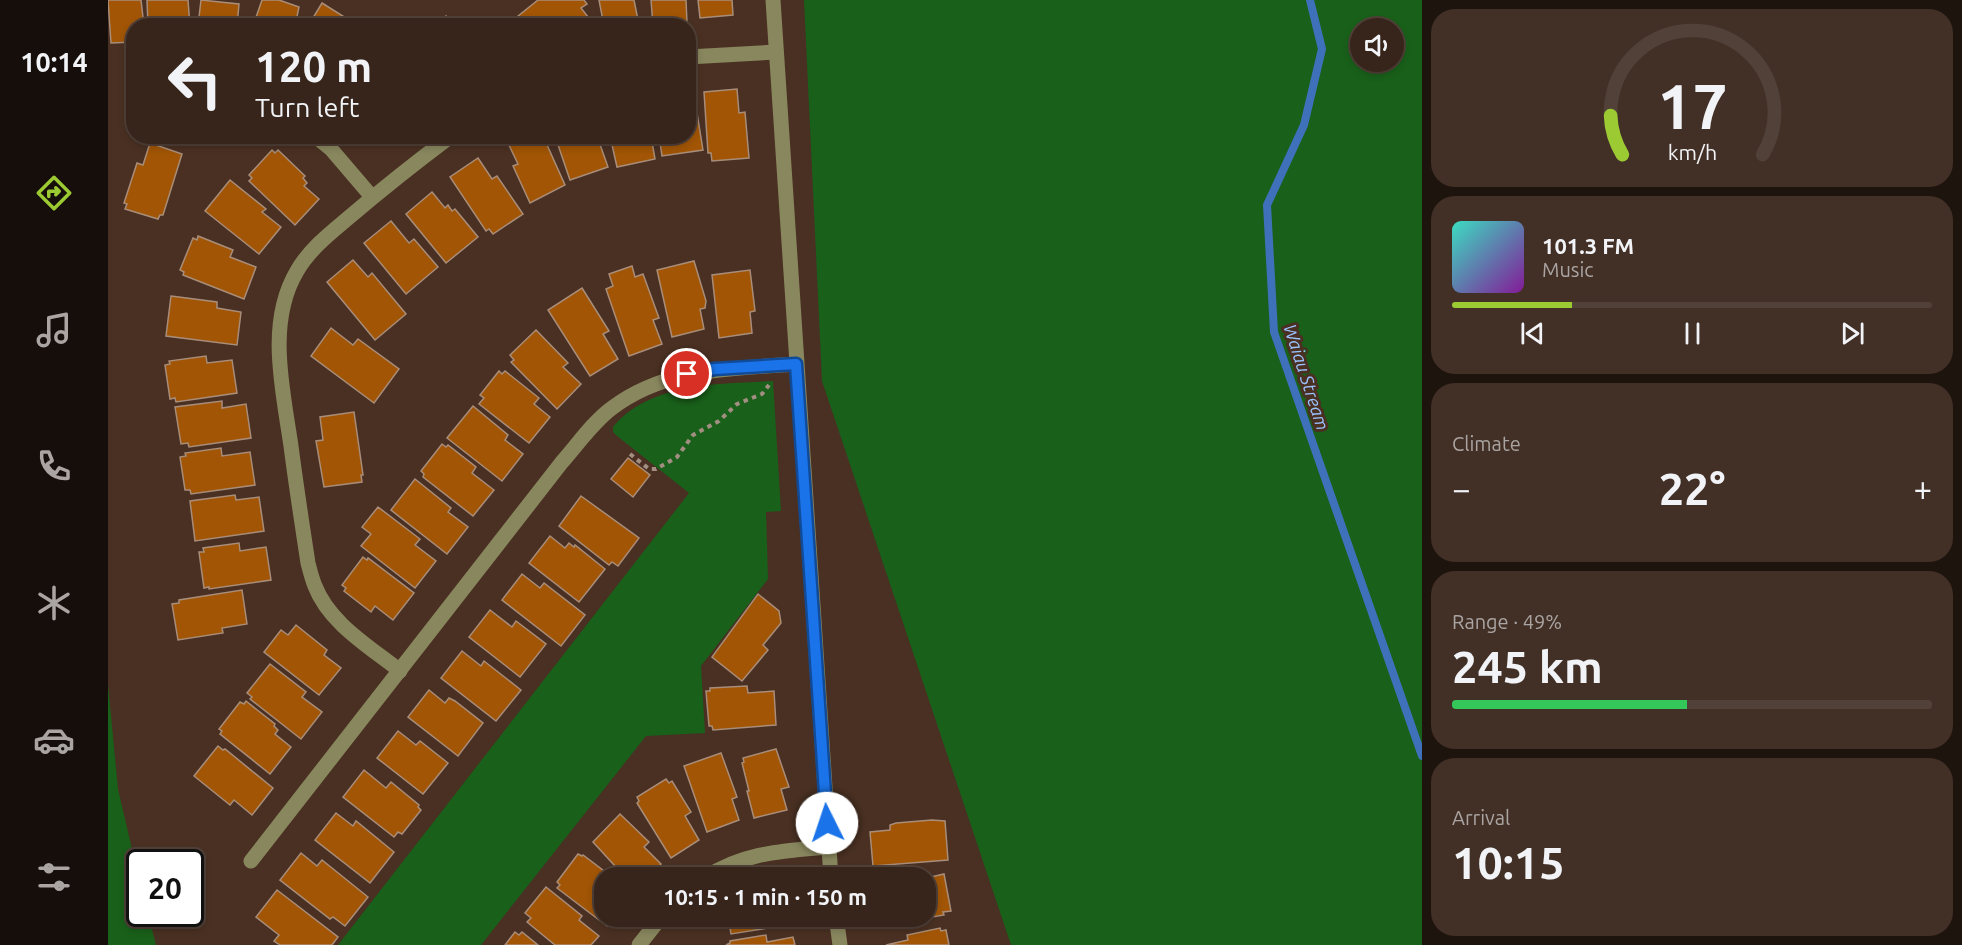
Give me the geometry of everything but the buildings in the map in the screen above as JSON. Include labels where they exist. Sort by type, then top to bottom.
[{"type":"lane","points":[[772,0],[830,867]]},
{"type":"lane","points":[[696,57],[776,52]]},
{"type":"lane","points":[[325,144],[372,197]]},
{"type":"lane","points":[[399,671],[339,621],[315,588],[308,563],[282,387],[279,351],[283,305],[297,270],[312,250],[372,197],[441,144]]},
{"type":"lane","points":[[251,861],[562,462],[610,409],[633,394],[661,381],[687,374],[715,369],[796,364]]},
{"type":"lane","points":[[723,867],[748,857],[780,851],[829,847]]},
{"type":"lane","points":[[639,945],[653,927]]},
{"type":"lane","points":[[838,927],[840,945]]},
{"type":"path","points":[[630,454],[649,469],[656,469],[677,457],[698,431],[719,421],[737,404],[757,397],[766,390],[769,384],[775,383]]},
{"type":"green space","points":[[804,0],[1422,0],[1422,945],[1011,945],[822,381]]},
{"type":"green space","points":[[773,381],[781,511],[766,512],[768,579],[701,666],[705,733],[646,736],[481,945],[338,945],[689,493],[617,436],[613,432],[613,427],[628,412],[666,393],[709,385]]},
{"type":"green space","points":[[108,684],[118,789],[132,849],[126,849],[126,927],[151,927],[156,945],[108,945]]},
{"type":"waterway","name":"Waiau Stream","points":[[1310,0],[1322,49],[1304,125],[1267,205],[1274,332],[1422,756]]},
{"type":"route","points":[[687,374],[715,369],[796,364],[827,823]]}]
